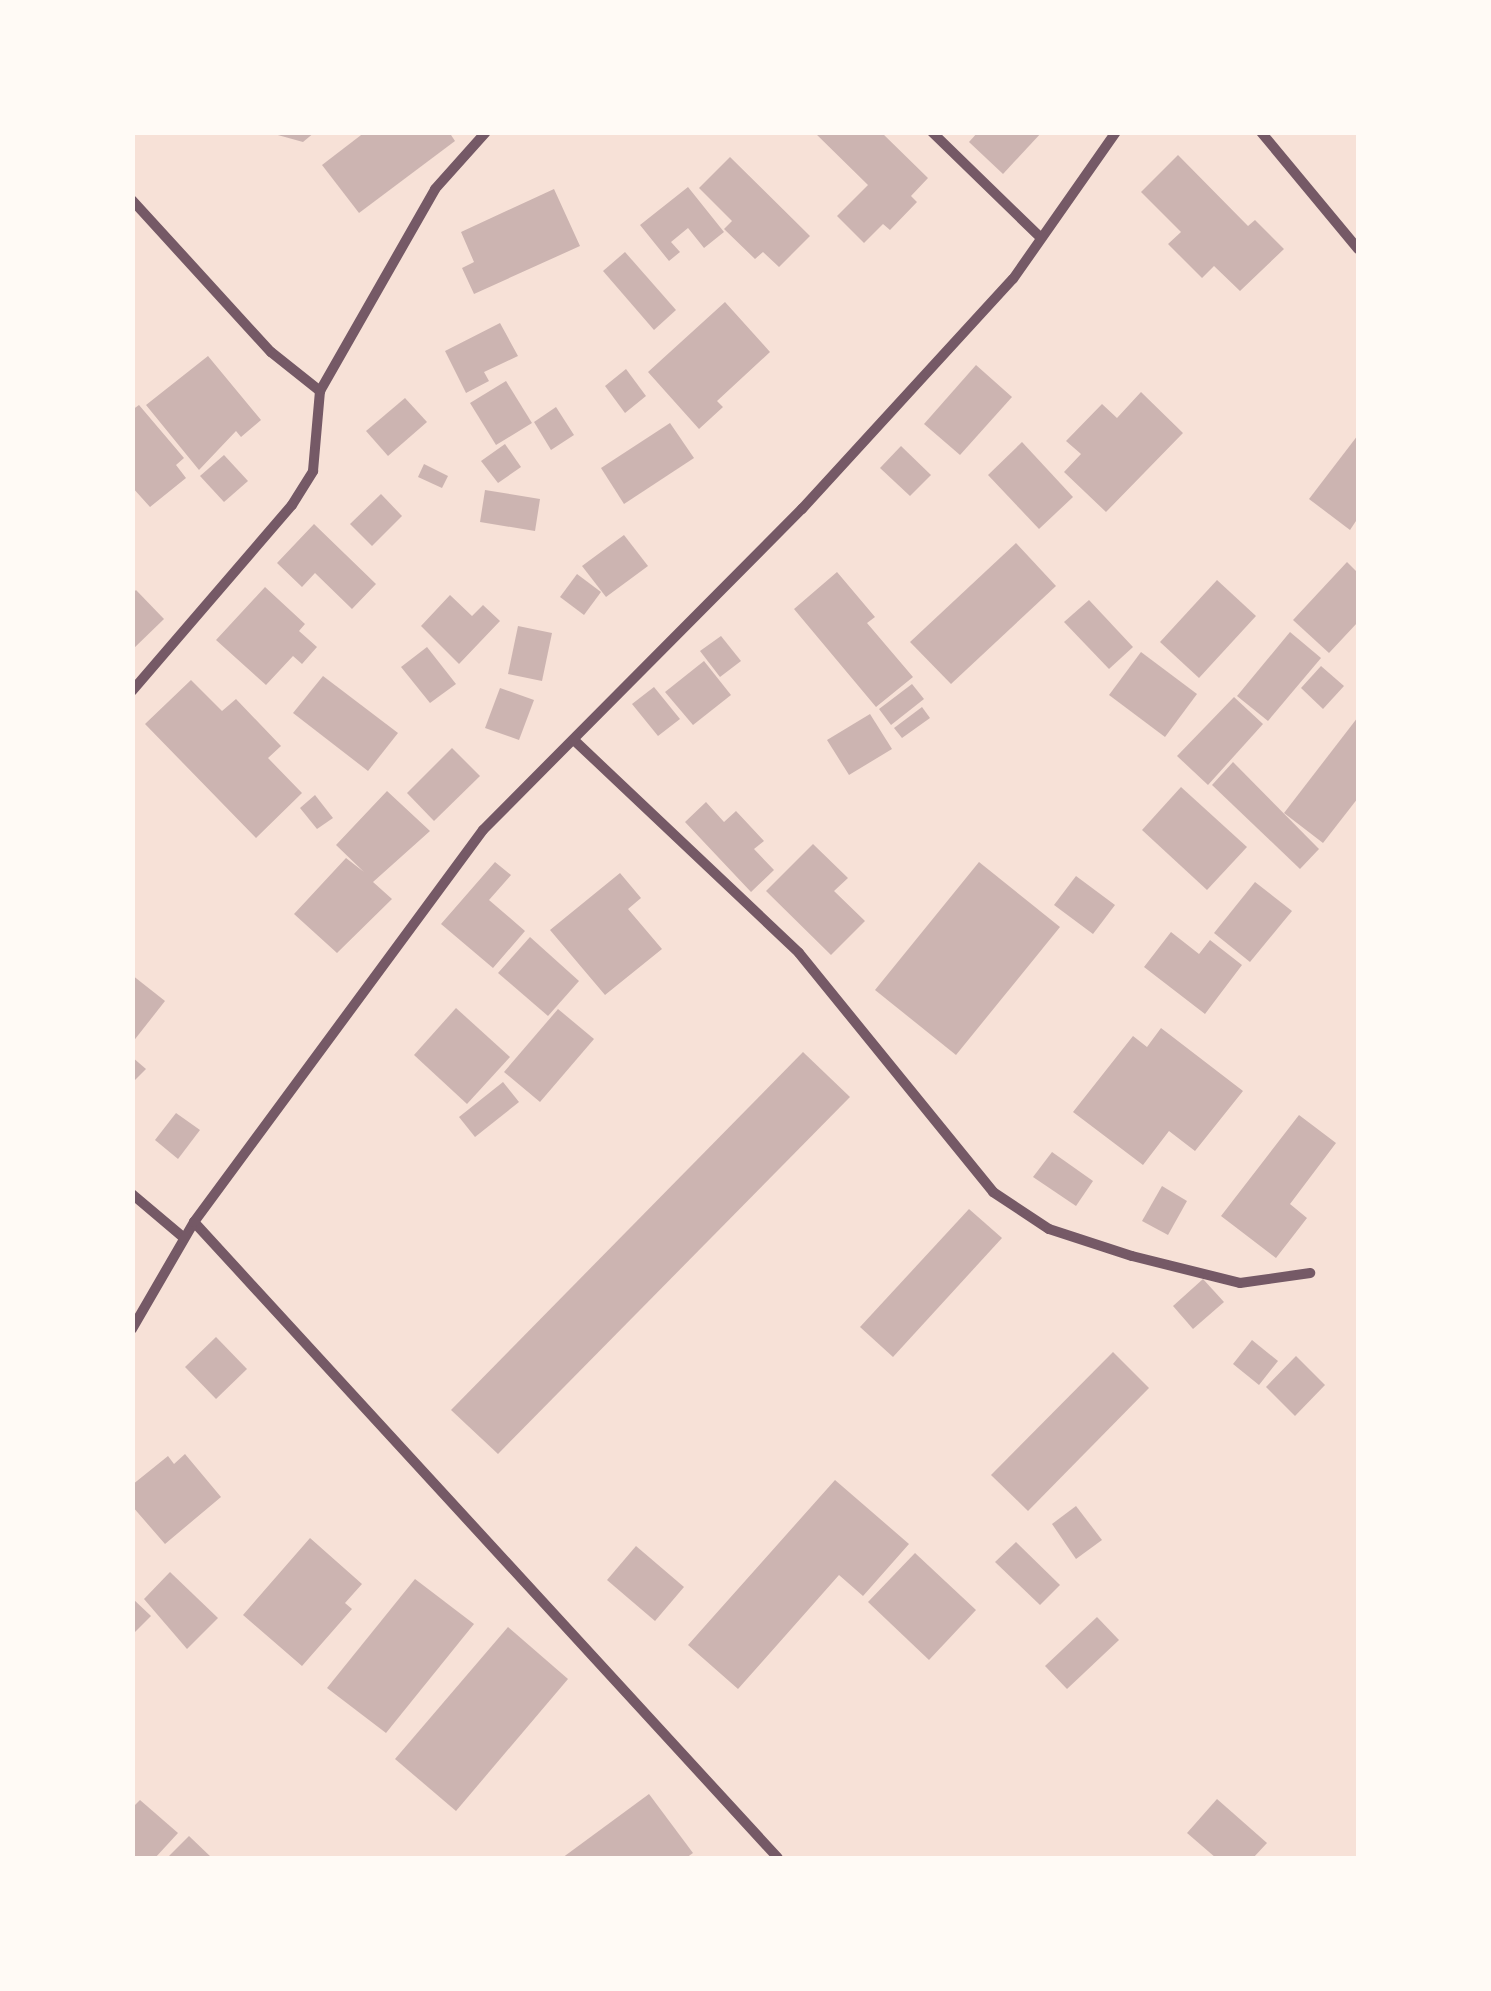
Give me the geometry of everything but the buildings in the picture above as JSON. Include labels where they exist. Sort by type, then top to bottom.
[{"type":"street","points":[[132,691],[292,505],[313,470],[320,391],[434,189],[486,132]]},
{"type":"street","points":[[932,132],[1038,234]]},
{"type":"street","points":[[132,1329],[194,1222],[483,830],[575,741],[882,423],[1013,279],[1038,234],[1116,132]]},
{"type":"street","points":[[1261,132],[1358,249]]},
{"type":"street","points":[[132,200],[271,352],[320,391]]},
{"type":"street","points":[[575,741],[798,953],[994,1192],[1049,1229],[1132,1256],[1240,1283],[1310,1273]]},
{"type":"street","points":[[132,1194],[184,1238]]},
{"type":"street","points":[[194,1222],[778,1858]]}]
